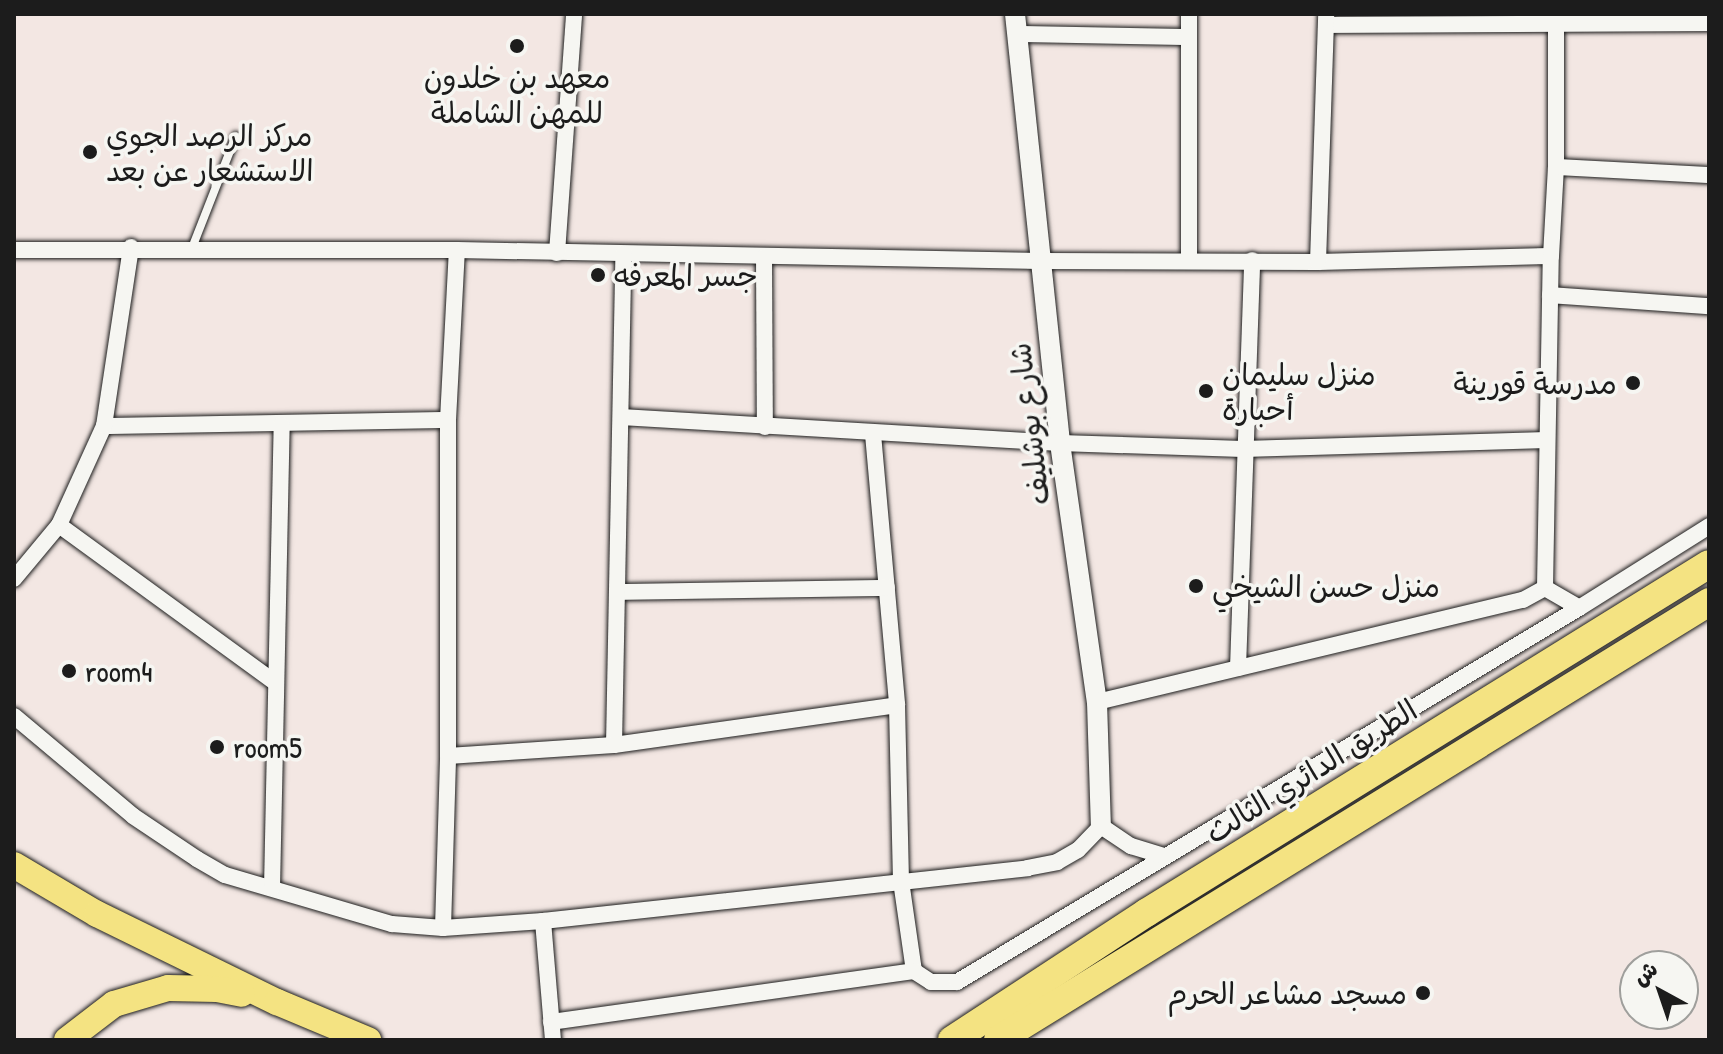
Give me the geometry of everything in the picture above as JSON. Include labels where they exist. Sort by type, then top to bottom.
[{"type":"highway","name":"الطريق الدائري الثالث","points":[[992,1034],[1146,913],[1709,564]]},
{"type":"highway","name":"الطريق الدائري الثالث","points":[[952,1040],[992,1034],[1709,602]]},
{"type":"main road","points":[[14,865],[97,914],[277,1002],[368,1040]]},
{"type":"main road","points":[[67,1040],[114,1004],[168,988],[217,989],[277,1002]]},
{"type":"street","points":[[557,253],[574,14]]},
{"type":"street","points":[[1189,14],[1189,261]]},
{"type":"street","points":[[1545,588],[1551,256],[1556,167],[1556,19]]},
{"type":"street","points":[[1318,262],[1326,20],[1556,19],[1709,23]]},
{"type":"street","points":[[1016,24],[1189,37]]},
{"type":"street","name":"شارع بوشليف","points":[[1016,24],[1060,443],[1097,702],[1101,826]]},
{"type":"street","points":[[1556,167],[1709,175]]},
{"type":"street","points":[[14,250],[131,247],[457,250],[1041,261],[1318,262],[1551,256]]},
{"type":"street","points":[[14,579],[59,525],[104,426],[131,247]]},
{"type":"street","points":[[443,928],[448,756],[448,420],[457,250]]},
{"type":"street","points":[[614,745],[623,254]]},
{"type":"street","points":[[764,257],[765,427]]},
{"type":"street","points":[[1238,668],[1243,449],[1252,260]]},
{"type":"street","points":[[1550,295],[1709,306]]},
{"type":"street","points":[[621,417],[873,434],[1243,449],[1547,440]]},
{"type":"street","points":[[104,426],[448,420]]},
{"type":"street","points":[[272,888],[282,425]]},
{"type":"street","points":[[873,434],[897,705],[901,881],[914,971]]},
{"type":"street","points":[[59,525],[276,683]]},
{"type":"street","points":[[551,1022],[914,971],[931,982],[957,982],[1579,608],[1709,526]]},
{"type":"street","points":[[618,592],[887,588]]},
{"type":"street","points":[[1545,588],[1579,608]]},
{"type":"street","points":[[1097,702],[1523,600],[1545,588]]},
{"type":"street","points":[[448,756],[614,745],[897,705]]},
{"type":"street","points":[[14,716],[133,816],[175,846],[225,875],[392,924],[443,928],[543,921],[1057,862],[1078,850],[1101,826],[1131,846],[1164,856]]},
{"type":"street","points":[[543,921],[553,1040]]},
{"type":"lane","points":[[192,248],[236,136]]},
{"type":"place","name":"معهد بن خلدون للمهن الشاملة","points":[[517,46]]},
{"type":"place","name":"مركز الرصد الجوي الاستشعار عن بعد","points":[[90,152]]},
{"type":"place","name":"جسر المعرفه","points":[[598,275]]},
{"type":"place","name":"مدرسة قورينة","points":[[1633,383]]},
{"type":"place","name":"منزل سليمان أحبارة","points":[[1206,391]]},
{"type":"place","name":"منزل حسن الشيخي","points":[[1196,586]]},
{"type":"place","name":"room4","points":[[69,671]]},
{"type":"place","name":"room5","points":[[217,747]]},
{"type":"place","name":"مسجد مشاعر الحرم","points":[[1423,993]]}]
